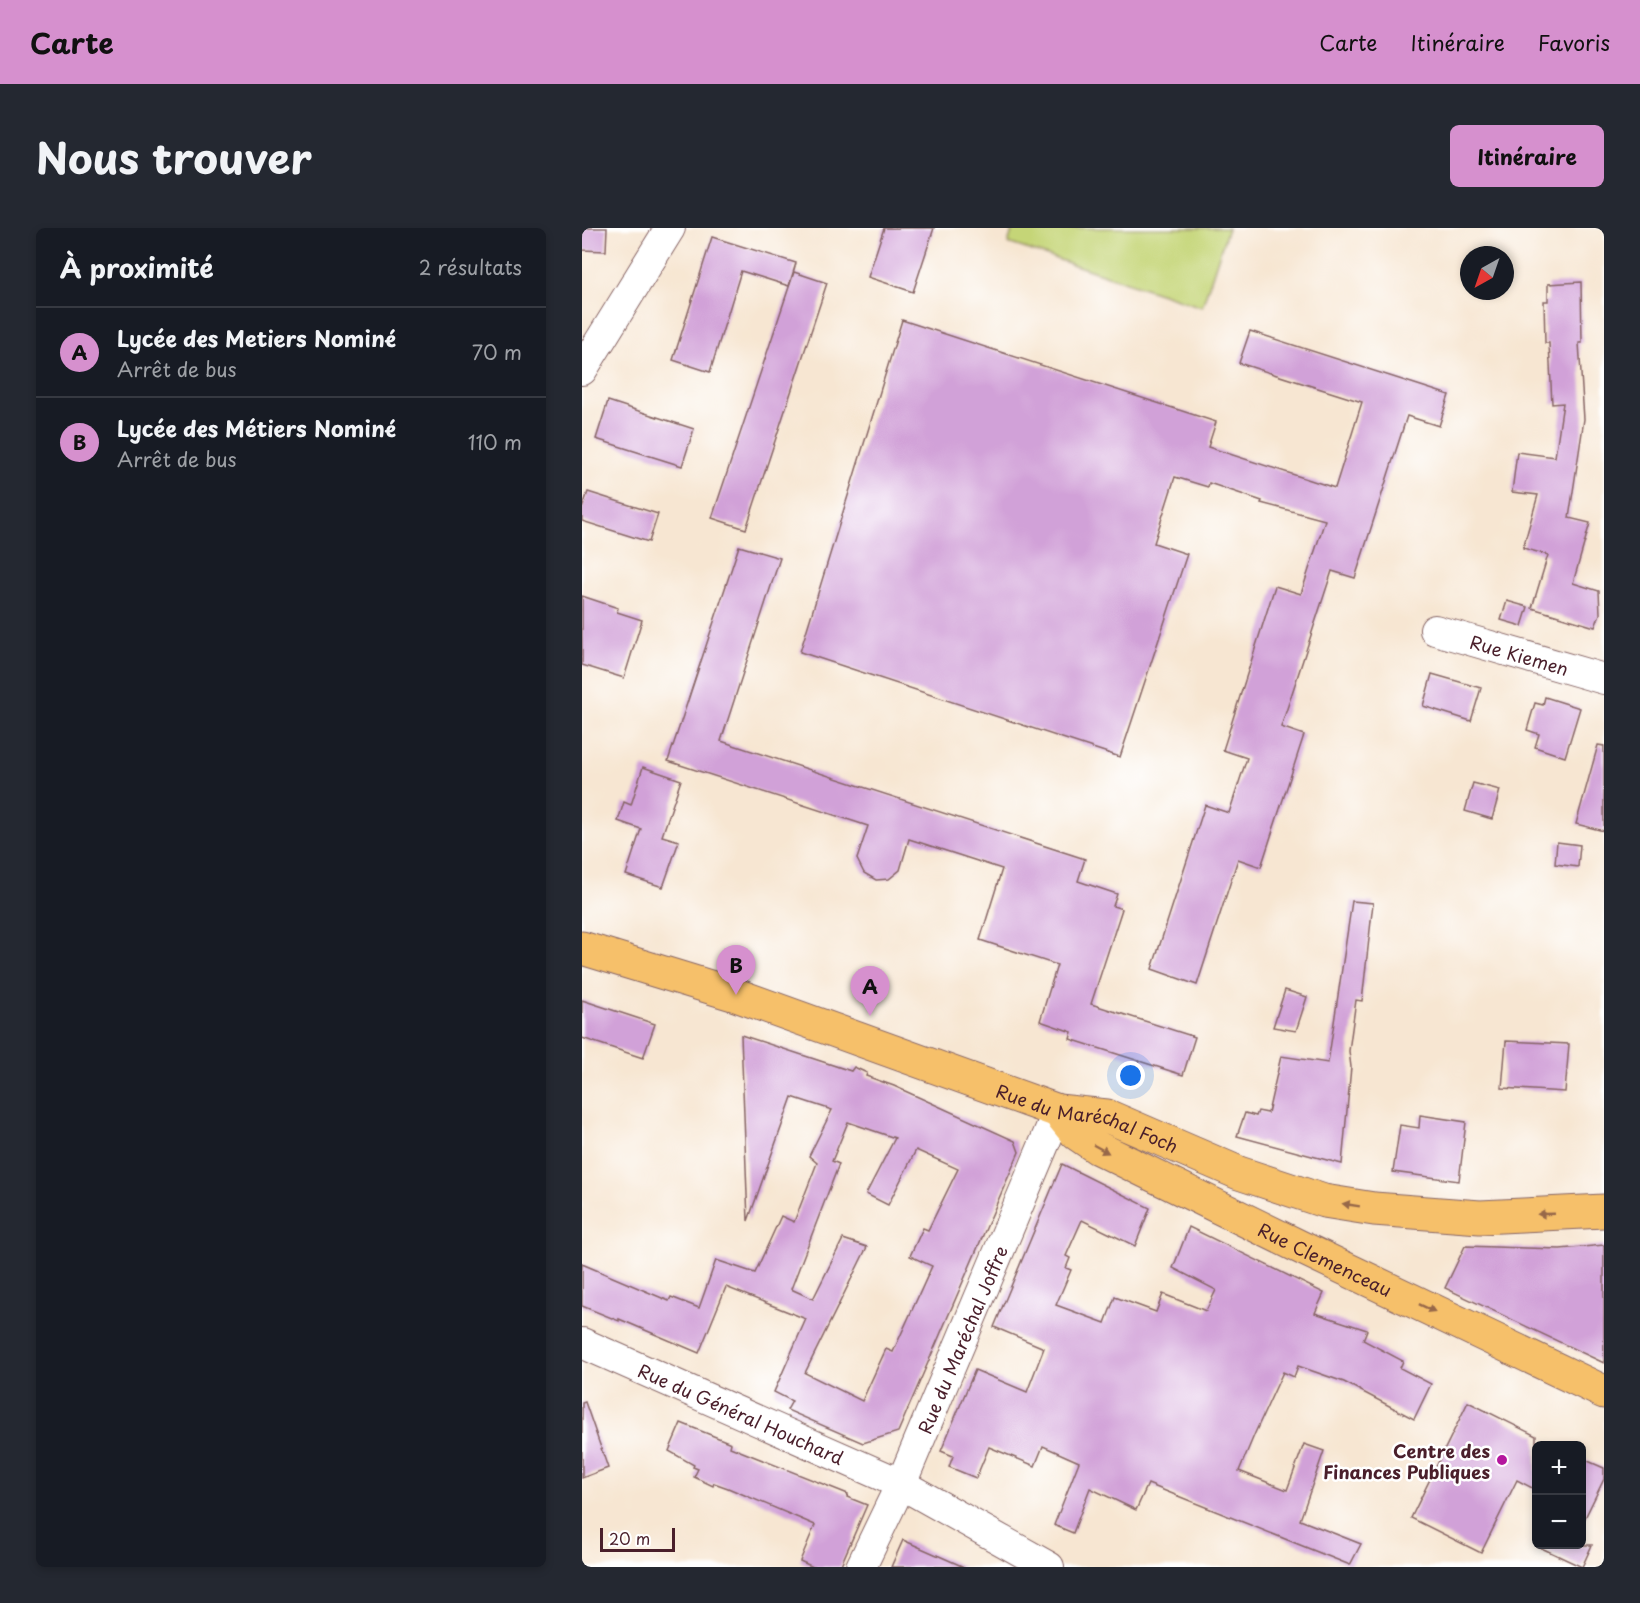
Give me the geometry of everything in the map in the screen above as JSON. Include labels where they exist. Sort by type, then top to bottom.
[{"type":"main road","name":"Rue du Maréchal Foch","points":[[582,948],[736,996],[1058,1111],[1107,1116],[1239,1173],[1324,1201],[1364,1207],[1480,1217],[1604,1211]]},
{"type":"main road","name":"Rue Clemenceau","points":[[1058,1111],[1076,1133],[1098,1148],[1604,1392]]},
{"type":"main road","points":[[1225,1209],[1229,1189],[1239,1173]]},
{"type":"main road","points":[[1287,1241],[1284,1232],[1287,1206],[1299,1192]]},
{"type":"street","points":[[582,370],[670,228]]},
{"type":"street","name":"Rue Kiemen","points":[[1435,630],[1604,679]]},
{"type":"street","name":"Rue du Maréchal Joffre","points":[[861,1567],[901,1484],[1058,1111]]},
{"type":"street","name":"Rue du Général Houchard","points":[[582,1343],[901,1484],[1049,1567]]},
{"type":"green space","points":[[1013,228],[1228,228],[1202,307],[1008,243]]},
{"type":"building","points":[[582,228],[607,228],[606,251],[582,250]]},
{"type":"building","points":[[884,228],[934,228],[913,292],[868,277]]},
{"type":"building","points":[[712,237],[796,263],[789,286],[741,271],[710,372],[673,360]]},
{"type":"building","points":[[794,272],[827,283],[746,529],[712,518]]},
{"type":"building","points":[[1581,282],[1582,343],[1579,343],[1584,419],[1569,518],[1590,523],[1573,583],[1599,591],[1600,614],[1595,627],[1532,608],[1548,555],[1523,548],[1538,495],[1512,492],[1517,452],[1555,457],[1563,403],[1552,404],[1549,343],[1545,343],[1544,301],[1548,301],[1548,284]]},
{"type":"building","points":[[902,320],[1216,422],[1208,447],[1335,488],[1362,402],[1239,363],[1250,331],[1449,395],[1439,426],[1407,416],[1355,578],[1332,571],[1281,727],[1304,735],[1261,867],[1238,859],[1197,985],[1152,969],[1205,805],[1229,813],[1247,758],[1223,750],[1275,586],[1301,594],[1325,520],[1261,503],[1262,501],[1209,483],[1208,487],[1175,477],[1154,543],[1187,554],[1120,757],[800,652]]},
{"type":"building","points":[[608,401],[694,429],[682,466],[596,439]]},
{"type":"building","points":[[588,492],[658,514],[649,542],[582,521],[582,509]]},
{"type":"building","points":[[739,546],[780,558],[721,741],[1085,859],[1078,881],[1117,894],[1113,906],[1122,909],[1091,1004],[1195,1037],[1183,1075],[1070,1039],[1072,1032],[1040,1021],[1057,965],[980,940],[1002,869],[909,839],[900,870],[889,879],[876,880],[864,873],[857,859],[868,826],[668,761]]},
{"type":"building","points":[[582,596],[618,608],[617,612],[642,620],[624,678],[582,665]]},
{"type":"building","points":[[1507,601],[1528,607],[1522,626],[1501,620]]},
{"type":"building","points":[[1432,674],[1481,688],[1471,721],[1423,706]]},
{"type":"building","points":[[1545,697],[1580,708],[1565,757],[1535,747],[1539,734],[1527,730],[1535,703],[1543,705]]},
{"type":"building","points":[[1598,745],[1604,746],[1604,831],[1576,824]]},
{"type":"building","points":[[643,767],[681,780],[662,836],[679,841],[663,887],[626,875],[641,829],[618,821],[624,802],[631,805]]},
{"type":"building","points":[[1473,783],[1500,790],[1492,819],[1465,811]]},
{"type":"building","points":[[1557,842],[1580,845],[1578,867],[1555,864]]},
{"type":"building","points":[[1352,901],[1373,903],[1362,1001],[1356,1000],[1349,1051],[1351,1067],[1342,1164],[1237,1136],[1245,1113],[1256,1116],[1258,1111],[1268,1113],[1281,1056],[1328,1063]]},
{"type":"building","points":[[1285,990],[1307,997],[1296,1031],[1273,1027]]},
{"type":"building","points":[[582,1000],[655,1024],[643,1058],[582,1038]]},
{"type":"building","points":[[741,1035],[851,1071],[854,1067],[867,1073],[866,1076],[894,1086],[1015,1141],[1019,1152],[898,1432],[863,1443],[787,1410],[792,1401],[774,1392],[806,1319],[726,1287],[699,1353],[582,1306],[582,1264],[669,1301],[671,1297],[699,1308],[716,1260],[755,1273],[781,1216],[794,1222],[817,1163],[809,1156],[832,1110],[792,1097],[748,1221]],"holes":[[[848,1122],[895,1138],[866,1194],[888,1205],[916,1150],[958,1169],[928,1230],[923,1228],[910,1256],[932,1266],[893,1352],[886,1349],[862,1401],[805,1373],[867,1247],[843,1239],[813,1299],[791,1289],[839,1164],[832,1161]]]},
{"type":"building","points":[[1506,1041],[1569,1044],[1565,1092],[1502,1088]]},
{"type":"building","points":[[1420,1115],[1466,1122],[1459,1181],[1393,1172],[1400,1125],[1419,1128]]},
{"type":"building","points":[[1062,1164],[1150,1208],[1135,1246],[1082,1220],[1066,1256],[1070,1258],[1066,1268],[1071,1270],[1056,1305],[1105,1323],[1115,1297],[1156,1312],[1163,1294],[1206,1311],[1216,1290],[1173,1268],[1189,1227],[1324,1293],[1315,1313],[1367,1330],[1363,1340],[1403,1361],[1400,1368],[1431,1384],[1414,1419],[1344,1382],[1298,1366],[1294,1377],[1283,1372],[1255,1433],[1239,1471],[1287,1490],[1304,1444],[1324,1451],[1300,1520],[1361,1544],[1350,1565],[1148,1484],[1136,1510],[1090,1488],[1073,1533],[1054,1525],[1079,1462],[1043,1446],[1035,1466],[989,1447],[976,1478],[949,1467],[953,1456],[941,1451],[975,1370],[1027,1392],[1044,1348],[994,1327]]},
{"type":"building","points":[[1604,1245],[1604,1363],[1445,1288],[1465,1246],[1560,1249]]},
{"type":"building","points":[[585,1402],[608,1468],[582,1478],[582,1403]]},
{"type":"building","points":[[1468,1402],[1536,1436],[1536,1441],[1532,1441],[1532,1488],[1517,1480],[1481,1553],[1411,1518]]},
{"type":"building","points":[[681,1423],[731,1443],[730,1447],[848,1494],[847,1497],[867,1505],[840,1567],[813,1567],[800,1561],[815,1525],[728,1488],[714,1483],[713,1486],[694,1477],[698,1469],[669,1451]]},
{"type":"building","points":[[1586,1460],[1604,1468],[1604,1479],[1586,1516]]},
{"type":"building","points":[[903,1540],[964,1567],[891,1567]]},
{"type":"building","points":[[1586,1545],[1592,1545],[1582,1567],[1544,1549],[1586,1549]]},
{"type":"place","name":"Lycée des Métiers Nominé","points":[[736,995]]},
{"type":"place","name":"Lycée des Metiers Nominé","points":[[870,1016]]},
{"type":"place","name":"Centre des Finances Publiques","points":[[1502,1460]]}]
